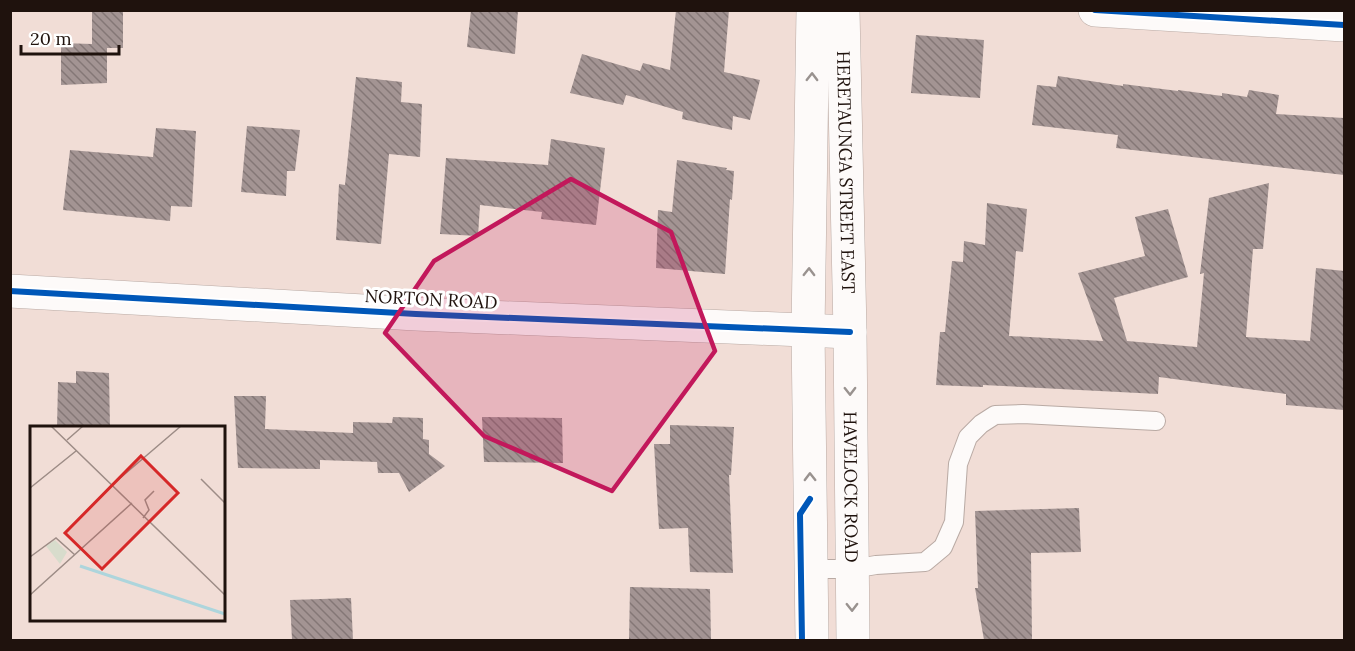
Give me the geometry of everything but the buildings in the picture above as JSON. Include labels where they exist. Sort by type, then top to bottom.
[{"type":"main road","name":"HERETAUNGA STREET EAST","points":[[808,330],[813,10]]},
{"type":"main road","name":"HERETAUNGA STREET EAST","points":[[843,10],[850,332]]},
{"type":"main road","points":[[1095,10],[1344,25]]},
{"type":"main road","name":"NORTON ROAD","points":[[10,291],[416,314],[850,332]]},
{"type":"main road","points":[[808,330],[812,640]]},
{"type":"main road","name":"HAVELOCK ROAD","points":[[850,332],[853,640]]},
{"type":"lane","points":[[811,569],[852,569],[925,562],[942,547],[954,522],[958,464],[968,437],[981,424],[995,415],[1023,414],[1156,422]]},
{"type":"highlighted area","points":[[571,179],[671,232],[715,351],[612,491],[484,436],[385,333],[434,261]]},
{"type":"cycle path","points":[[1095,10],[1344,25]]},
{"type":"cycle path","points":[[10,291],[416,314],[850,332]]},
{"type":"cycle path","points":[[802,640],[800,514],[810,499]]}]
